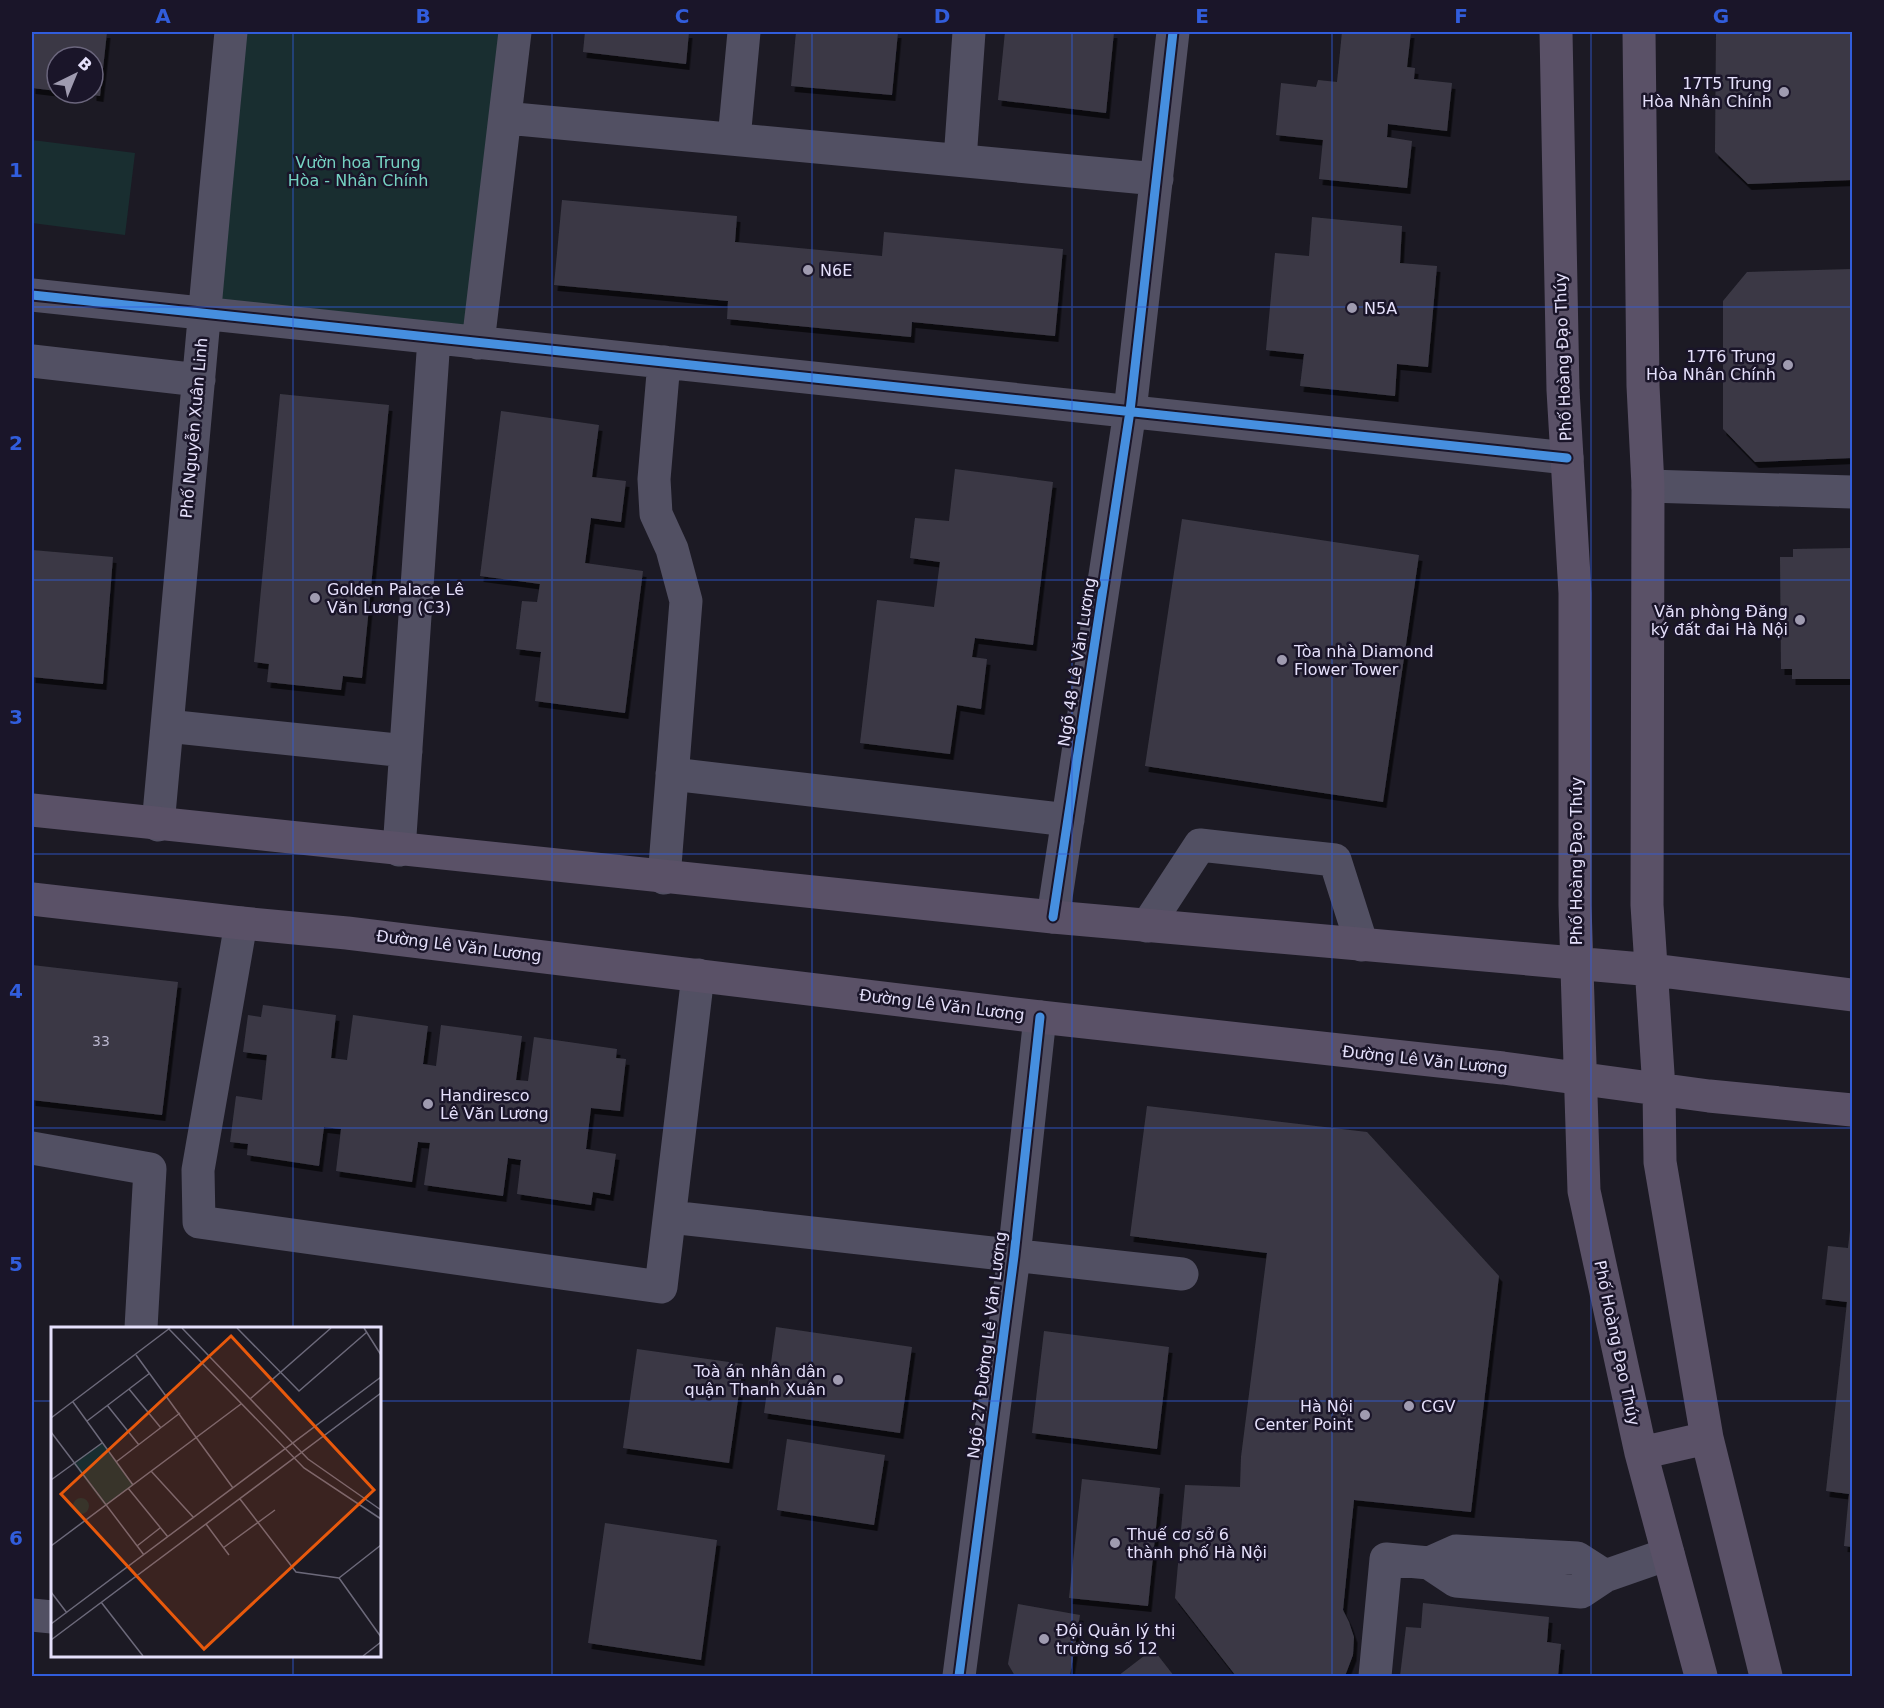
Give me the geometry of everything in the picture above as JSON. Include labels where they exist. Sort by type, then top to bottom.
[{"type":"main road","name":"Phố Hoàng Đạo Thúy","points":[[1556,32],[1562,378],[1575,593],[1577,964],[1584,1191],[1641,1453],[1701,1677]]},
{"type":"main road","points":[[1639,32],[1643,386],[1648,486],[1647,905],[1653,970],[1660,1162],[1707,1438],[1766,1677]]},
{"type":"main road","points":[[32,810],[1053,917],[1653,970],[1852,995]]},
{"type":"main road","name":"Đường Lê Văn Lương","points":[[32,899],[347,933],[1040,1017],[1852,1110]]},
{"type":"main road","points":[[1641,1453],[1707,1438]]},
{"type":"street","name":"Phố Nguyễn Xuân Linh","points":[[158,825],[199,380],[203,313],[231,32]]},
{"type":"street","points":[[478,343],[515,32]]},
{"type":"street","points":[[734,139],[744,32]]},
{"type":"street","points":[[960,160],[969,32]]},
{"type":"street","name":"Ngõ 48 Lê Văn Lương","points":[[1053,917],[1130,411],[1173,32]]},
{"type":"street","points":[[505,118],[1158,179]]},
{"type":"street","points":[[32,295],[1567,458]]},
{"type":"street","points":[[399,850],[434,338]]},
{"type":"street","points":[[32,361],[199,380]]},
{"type":"street","points":[[664,362],[654,479],[656,514],[672,549],[686,601],[664,878]]},
{"type":"street","points":[[1648,486],[1852,492]]},
{"type":"street","points":[[167,726],[406,751]]},
{"type":"street","points":[[672,774],[1068,820]]},
{"type":"street","points":[[1147,926],[1200,845],[1335,860],[1362,945]]},
{"type":"street","points":[[241,923],[198,1170],[199,1222],[661,1287],[698,975]]},
{"type":"street","name":"Ngõ 27 Đường Lê Văn Lương","points":[[960,1677],[1014,1256],[1040,1017]]},
{"type":"street","points":[[32,1148],[150,1169],[141,1327]]},
{"type":"street","points":[[670,1216],[1182,1274]]},
{"type":"street","points":[[1375,1677],[1386,1559],[1429,1563],[1456,1551],[1577,1558],[1605,1576],[1668,1554]]},
{"type":"street","points":[[32,1615],[51,1617]]},
{"type":"green space","name":"Vườn hoa Trung Hòa - Nhân Chính","points":[[231,32],[515,32],[478,343],[203,313]]},
{"type":"green space","points":[[32,140],[135,153],[125,235],[32,223]]},
{"type":"building","points":[[32,32],[107,32],[105,50],[105,45],[45,45],[45,90],[32,88]]},
{"type":"building","points":[[585,32],[689,32],[686,64],[583,52]]},
{"type":"building","points":[[796,32],[898,32],[892,95],[791,86]]},
{"type":"building","points":[[1005,32],[1114,32],[1106,113],[998,100]]},
{"type":"building","points":[[1342,32],[1411,32],[1407,67],[1415,68],[1414,79],[1452,83],[1447,131],[1388,124],[1387,137],[1412,141],[1407,188],[1319,179],[1323,140],[1276,135],[1281,83],[1316,87],[1318,80],[1337,82]]},
{"type":"building","name":"17T5 Trung Hòa Nhân Chính","points":[[1716,32],[1852,32],[1852,180],[1748,184],[1715,152]]},
{"type":"building","name":"N6E","points":[[562,200],[737,216],[735,242],[882,256],[884,232],[1063,249],[1055,336],[912,322],[911,337],[727,319],[728,301],[554,285]]},
{"type":"building","name":"N5A","points":[[1312,217],[1402,226],[1400,263],[1437,266],[1428,367],[1397,364],[1395,396],[1300,386],[1304,354],[1266,350],[1275,253],[1309,256]]},
{"type":"building","name":"17T6 Trung Hòa Nhân Chính","points":[[1852,269],[1852,458],[1755,462],[1723,429],[1723,301],[1747,272]]},
{"type":"building","name":"Golden Palace Lê Văn Lương (C3)","points":[[280,394],[389,405],[362,678],[343,676],[341,690],[267,682],[269,664],[254,662]]},
{"type":"building","points":[[501,411],[599,425],[592,477],[626,481],[621,522],[591,518],[585,563],[643,571],[625,713],[535,701],[541,652],[516,649],[522,601],[537,602],[540,584],[480,576]]},
{"type":"building","points":[[955,469],[1053,482],[1033,645],[975,638],[972,657],[987,659],[981,709],[957,705],[950,754],[860,743],[877,600],[934,607],[940,562],[910,558],[915,518],[949,521]]},
{"type":"building","name":"Tòa nhà Diamond Flower Tower","points":[[1182,519],[1419,555],[1383,802],[1145,766]]},
{"type":"building","points":[[1852,548],[1852,679],[1792,679],[1792,669],[1781,669],[1780,557],[1793,557],[1793,549]]},
{"type":"building","points":[[32,550],[113,557],[103,684],[32,677]]},
{"type":"building","points":[[32,965],[178,982],[162,1115],[32,1100]]},
{"type":"building","name":"Handiresco Lê Văn Lương","points":[[263,1005],[336,1015],[331,1058],[347,1060],[353,1015],[428,1026],[423,1064],[436,1066],[441,1025],[522,1036],[516,1080],[528,1081],[534,1037],[617,1049],[616,1058],[626,1059],[620,1111],[591,1108],[586,1149],[616,1154],[610,1195],[593,1192],[591,1205],[517,1194],[521,1160],[508,1158],[503,1196],[424,1185],[430,1143],[418,1142],[412,1182],[336,1171],[341,1129],[324,1127],[319,1166],[247,1155],[248,1144],[230,1142],[236,1096],[262,1100],[267,1055],[243,1052],[248,1015],[261,1017]]},
{"type":"building","name":"Hà Nội Center Point","points":[[1147,1106],[1367,1132],[1499,1276],[1471,1512],[1354,1500],[1343,1610],[1354,1637],[1353,1655],[1345,1676],[1236,1676],[1175,1598],[1185,1485],[1240,1487],[1241,1457],[1267,1253],[1130,1236]]},
{"type":"building","points":[[1851,1222],[1852,1547],[1844,1546],[1849,1494],[1826,1491],[1847,1302],[1822,1299],[1828,1246],[1848,1248]]},
{"type":"building","name":"Toà án nhân dân quận Thanh Xuân","points":[[776,1327],[912,1347],[900,1433],[764,1413]]},
{"type":"building","points":[[1044,1331],[1169,1347],[1157,1449],[1032,1433]]},
{"type":"building","points":[[637,1349],[743,1364],[729,1463],[623,1448]]},
{"type":"building","points":[[787,1439],[885,1455],[874,1525],[777,1510]]},
{"type":"building","name":"Thuế cơ sở 6 thành phố Hà Nội","points":[[1082,1479],[1160,1488],[1148,1606],[1069,1598]]},
{"type":"building","points":[[605,1523],[717,1540],[701,1660],[588,1643]]},
{"type":"building","points":[[1423,1603],[1549,1617],[1547,1642],[1561,1644],[1558,1676],[1400,1676],[1406,1627],[1421,1628]]},
{"type":"building","name":"Đội Quản lý thị trường số 12","points":[[1018,1604],[1080,1615],[1070,1676],[1015,1676],[1008,1664]]},
{"type":"building","points":[[1153,1649],[1174,1676],[1118,1676]]},
{"type":"cycle path","points":[[1053,917],[1130,411],[1173,32]]},
{"type":"cycle path","points":[[32,295],[1567,458]]},
{"type":"cycle path","points":[[959,1676],[1014,1256],[1040,1017]]},
{"type":"place","name":"17T5 Trung Hòa Nhân Chính","points":[[1784,92]]},
{"type":"place","name":"N6E","points":[[808,270]]},
{"type":"place","name":"N5A","points":[[1352,308]]},
{"type":"place","name":"17T6 Trung Hòa Nhân Chính","points":[[1788,365]]},
{"type":"place","name":"Golden Palace Lê Văn Lương (C3)","points":[[315,598]]},
{"type":"place","name":"Văn phòng Đăng ký đất đai Hà Nội","points":[[1800,620]]},
{"type":"place","name":"Tòa nhà Diamond Flower Tower","points":[[1282,660]]},
{"type":"place","name":"Handiresco Lê Văn Lương","points":[[428,1104]]},
{"type":"place","name":"Toà án nhân dân quận Thanh Xuân","points":[[838,1380]]},
{"type":"place","name":"CGV","points":[[1409,1406]]},
{"type":"place","name":"Hà Nội Center Point","points":[[1365,1415]]},
{"type":"place","name":"Thuế cơ sở 6 thành phố Hà Nội","points":[[1115,1543]]},
{"type":"place","name":"Đội Quản lý thị trường số 12","points":[[1044,1639]]}]
